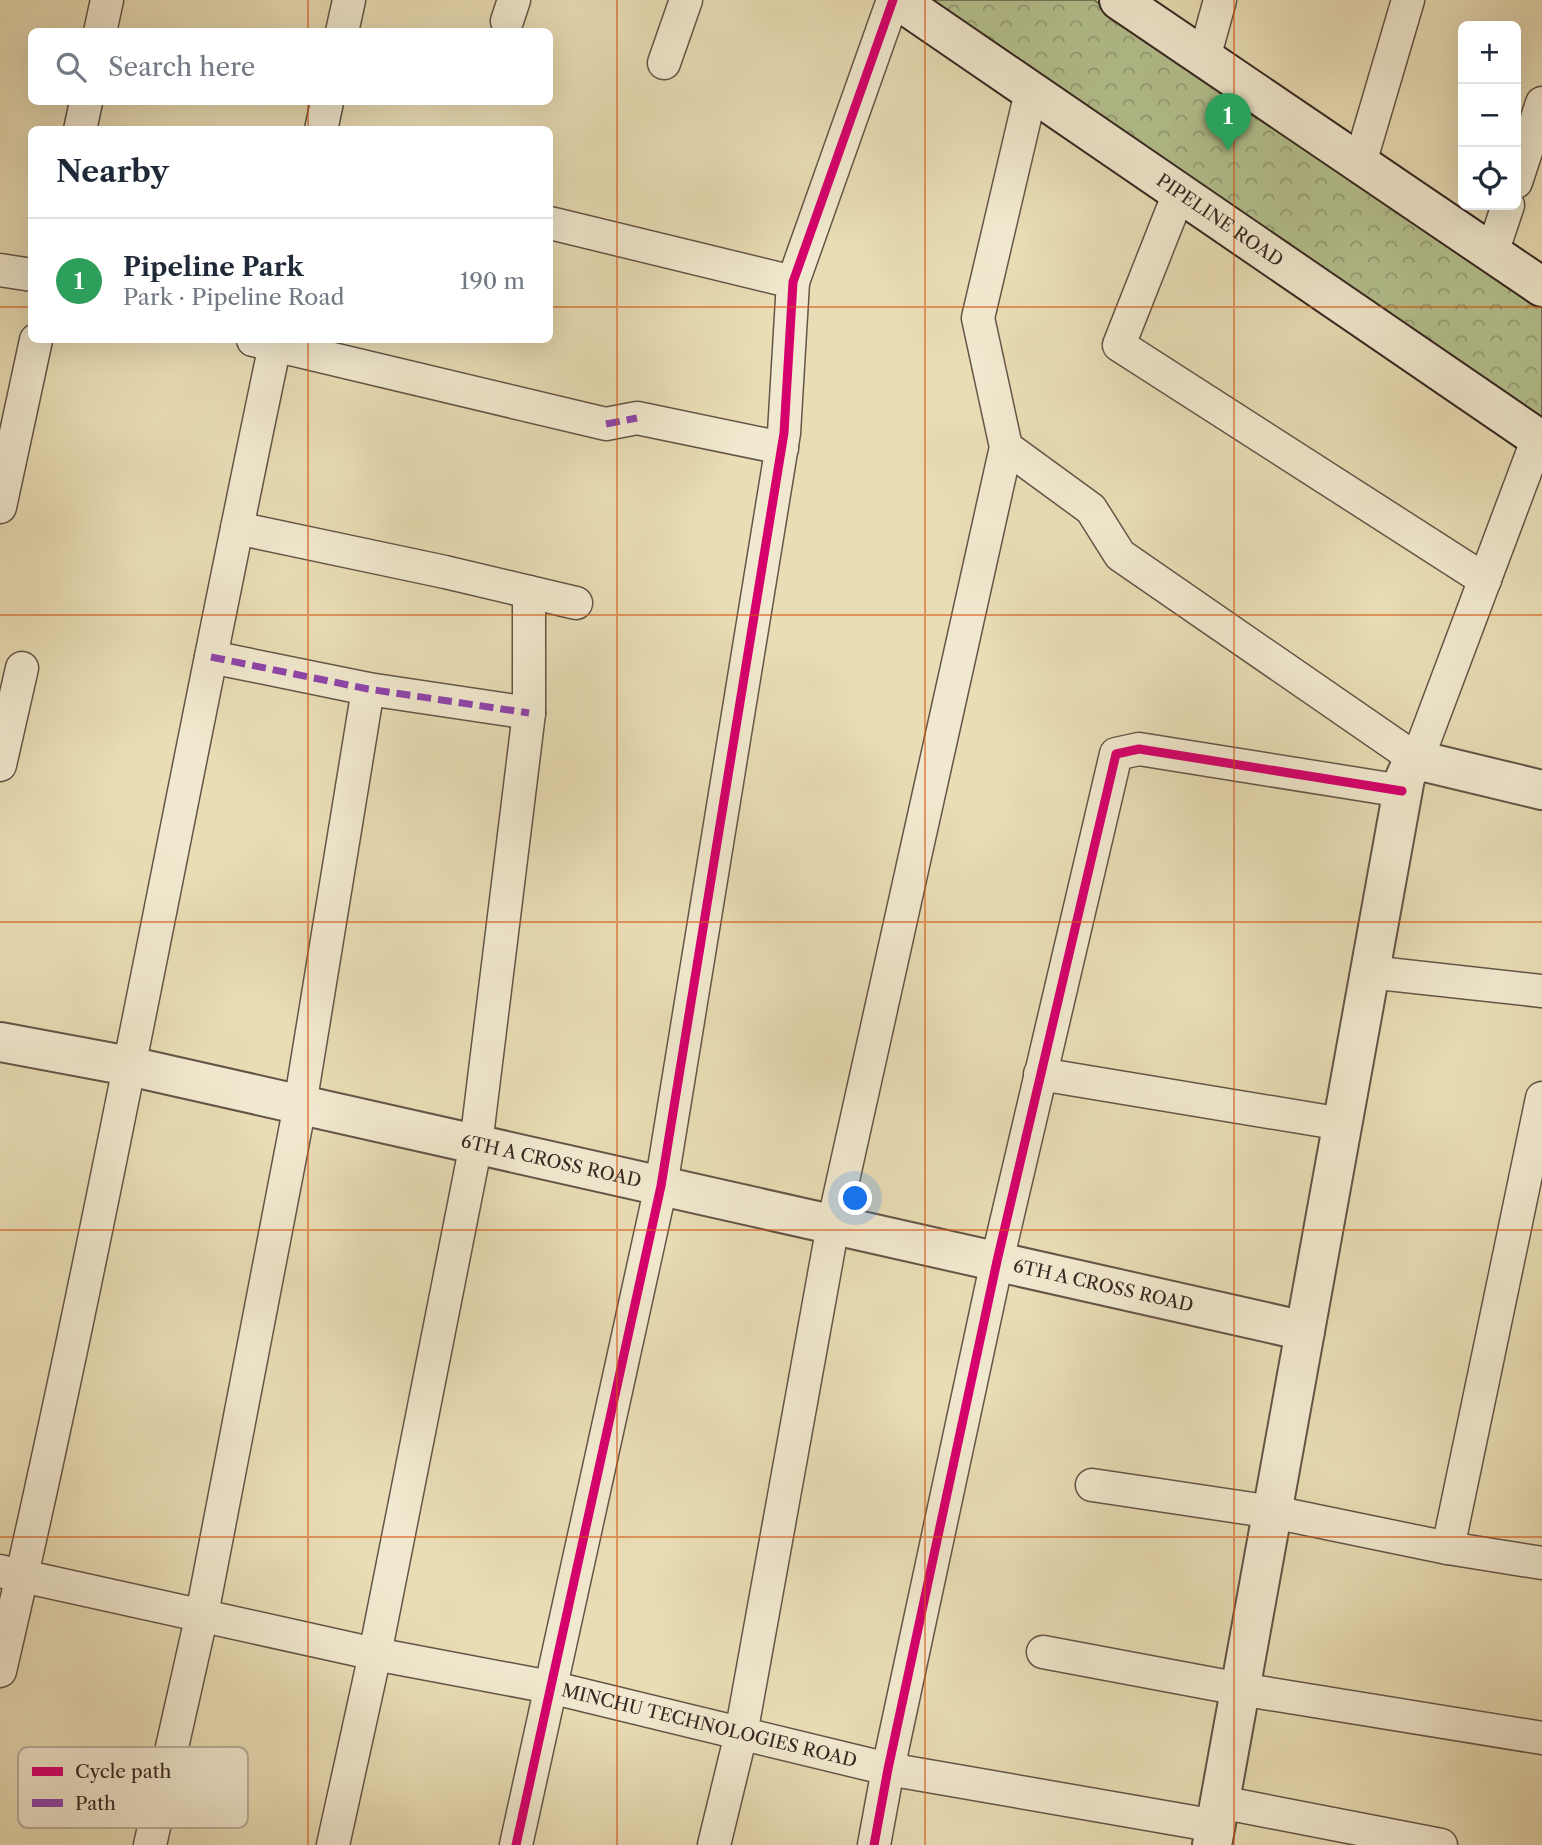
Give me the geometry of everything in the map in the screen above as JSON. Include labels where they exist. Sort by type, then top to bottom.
[{"type":"street","points":[[101,28],[107,0]]},
{"type":"street","points":[[343,28],[349,0]]},
{"type":"street","points":[[664,63],[686,0]]},
{"type":"street","points":[[516,1845],[661,1186],[782,448],[793,282],[893,0]]},
{"type":"street","name":"PIPELINE ROAD","points":[[898,0],[1540,439]]},
{"type":"street","points":[[1119,0],[1542,287]]},
{"type":"street","points":[[1204,58],[1220,0]]},
{"type":"street","points":[[1360,163],[1408,0]]},
{"type":"street","points":[[714,1845],[741,1734],[833,1225],[1006,447],[978,318],[1031,92]]},
{"type":"street","points":[[1521,166],[1542,103]]},
{"type":"street","points":[[81,126],[85,105]]},
{"type":"street","points":[[322,126],[326,105]]},
{"type":"street","points":[[1179,193],[1119,345],[1485,580]]},
{"type":"street","points":[[1492,253],[1506,210]]},
{"type":"street","points":[[553,224],[793,282]]},
{"type":"street","points":[[0,270],[28,274]]},
{"type":"street","points":[[0,507],[35,343]]},
{"type":"street","points":[[0,1671],[11,1573],[129,1066],[237,528],[268,343]]},
{"type":"street","points":[[272,343],[606,424],[637,418],[782,448]]},
{"type":"street","points":[[1216,1824],[1369,972],[1409,776],[1540,439]]},
{"type":"street","points":[[1006,447],[1091,509],[1120,555],[1409,776]]},
{"type":"street","points":[[237,528],[576,603]]},
{"type":"street","points":[[333,1845],[375,1654],[476,1144],[529,713],[529,592]]},
{"type":"street","points":[[211,657],[368,689],[529,713]]},
{"type":"street","points":[[0,765],[23,668]]},
{"type":"street","points":[[172,1747],[202,1614],[300,1105],[368,689]]},
{"type":"street","points":[[874,1845],[997,1261],[1116,754],[1139,749],[1542,790]]},
{"type":"street","points":[[1369,972],[1542,991]]},
{"type":"street","name":"6TH A CROSS ROAD","points":[[0,1042],[129,1066],[1305,1331]]},
{"type":"street","points":[[1040,1074],[1342,1124]]},
{"type":"street","points":[[1448,1548],[1542,1098]]},
{"type":"street","points":[[1092,1485],[1273,1512],[1448,1548],[1542,1563]]},
{"type":"street","name":"MINCHU TECHNOLOGIES ROAD","points":[[11,1573],[375,1654],[550,1687],[888,1769],[1216,1824],[1441,1845]]},
{"type":"street","points":[[1044,1652],[1240,1689],[1542,1738]]},
{"type":"green space","points":[[916,0],[1094,0],[1542,302],[1542,425]]},
{"type":"marked path","points":[[606,424],[637,418]]},
{"type":"marked path","points":[[211,657],[368,689],[529,713]]},
{"type":"cycle path","points":[[516,1845],[661,1186],[784,433],[793,282],[893,0]]},
{"type":"cycle path","points":[[874,1845],[997,1261],[1116,754],[1139,749],[1402,791]]},
{"type":"place","name":"Pipeline Park","points":[[1228,151]]}]
